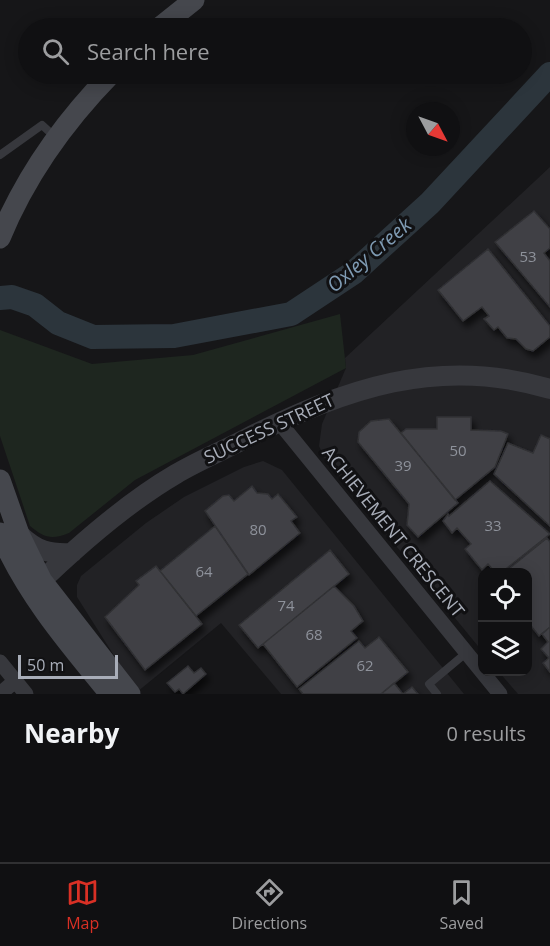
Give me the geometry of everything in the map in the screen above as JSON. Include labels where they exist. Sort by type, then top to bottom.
[{"type":"main road","points":[[172,18],[194,0]]},
{"type":"main road","points":[[0,238],[15,202],[55,137],[102,84]]},
{"type":"main road","points":[[0,480],[10,534],[36,586],[110,694]]},
{"type":"main road","points":[[36,586],[130,694]]},
{"type":"street","name":"SUCCESS STREET","points":[[36,586],[72,553],[140,498],[176,474],[279,422],[339,396],[422,376],[507,380],[550,389]]},
{"type":"street","name":"ACHIEVEMENT CRESCENT","points":[[279,422],[500,694]]},
{"type":"street","points":[[10,534],[35,549],[52,554],[72,553]]},
{"type":"street","points":[[0,662],[26,694]]},
{"type":"street","points":[[0,694],[15,681]]},
{"type":"lane","points":[[0,155],[42,125],[55,137]]},
{"type":"lane","points":[[437,694],[429,684],[466,653]]},
{"type":"shaded area","points":[[550,167],[550,694],[518,694],[502,676],[532,676],[532,568],[478,568],[478,646],[325,459],[319,446],[322,424],[346,368],[345,358]]},
{"type":"shaded area","points":[[340,314],[346,368],[135,480],[69,533],[58,537],[48,537],[30,526],[0,436],[0,330],[92,364],[193,355]]},
{"type":"shaded area","points":[[263,461],[282,470],[464,694],[281,694],[221,623],[137,692],[77,597],[77,585],[81,576],[146,523],[184,497],[244,467]]},
{"type":"building","points":[[534,211],[550,229],[550,248],[544,253],[550,261],[550,307],[495,242]]},
{"type":"building","points":[[488,249],[550,326],[550,337],[533,351],[526,349],[516,339],[507,338],[498,327],[494,330],[484,319],[489,316],[482,307],[463,321],[438,290]]},
{"type":"building","points":[[437,417],[471,417],[471,430],[501,431],[508,434],[495,467],[455,500],[401,433],[406,429],[437,429]]},
{"type":"building","points":[[389,419],[458,503],[418,537],[407,525],[409,504],[358,442],[359,432],[371,421]]},
{"type":"building","points":[[541,435],[550,439],[550,526],[494,474],[508,443],[533,453]]},
{"type":"building","points":[[490,481],[550,534],[507,568],[492,568],[488,564],[480,568],[465,549],[471,544],[457,528],[452,533],[443,521],[448,514],[449,516]]},
{"type":"building","points":[[252,486],[257,493],[268,494],[272,499],[278,494],[297,517],[291,521],[300,533],[249,575],[205,511],[223,496],[229,495],[234,501]]},
{"type":"building","points":[[215,526],[248,574],[196,616],[160,571]]},
{"type":"building","points":[[547,538],[550,542],[550,627],[539,636],[532,627],[532,568],[510,568]]},
{"type":"building","points":[[330,550],[349,574],[258,648],[239,625]]},
{"type":"building","points":[[156,566],[202,624],[145,670],[105,617],[139,585],[136,581]]},
{"type":"building","points":[[334,586],[354,606],[363,621],[351,631],[357,638],[297,687],[263,644]]},
{"type":"building","points":[[550,627],[550,672],[543,663],[549,658],[541,649],[548,642],[542,634]]},
{"type":"building","points":[[379,637],[408,672],[381,694],[303,694],[299,689],[359,641],[365,648]]},
{"type":"building","points":[[188,666],[194,673],[201,668],[206,674],[183,694],[179,689],[175,692],[167,683]]},
{"type":"building","points":[[394,683],[403,694],[381,694]]},
{"type":"building","points":[[412,687],[418,694],[403,694]]},
{"type":"waterway","name":"Oxley Creek","points":[[0,298],[12,297],[35,305],[58,323],[93,337],[174,336],[291,314],[353,273],[430,203],[550,74]]}]
